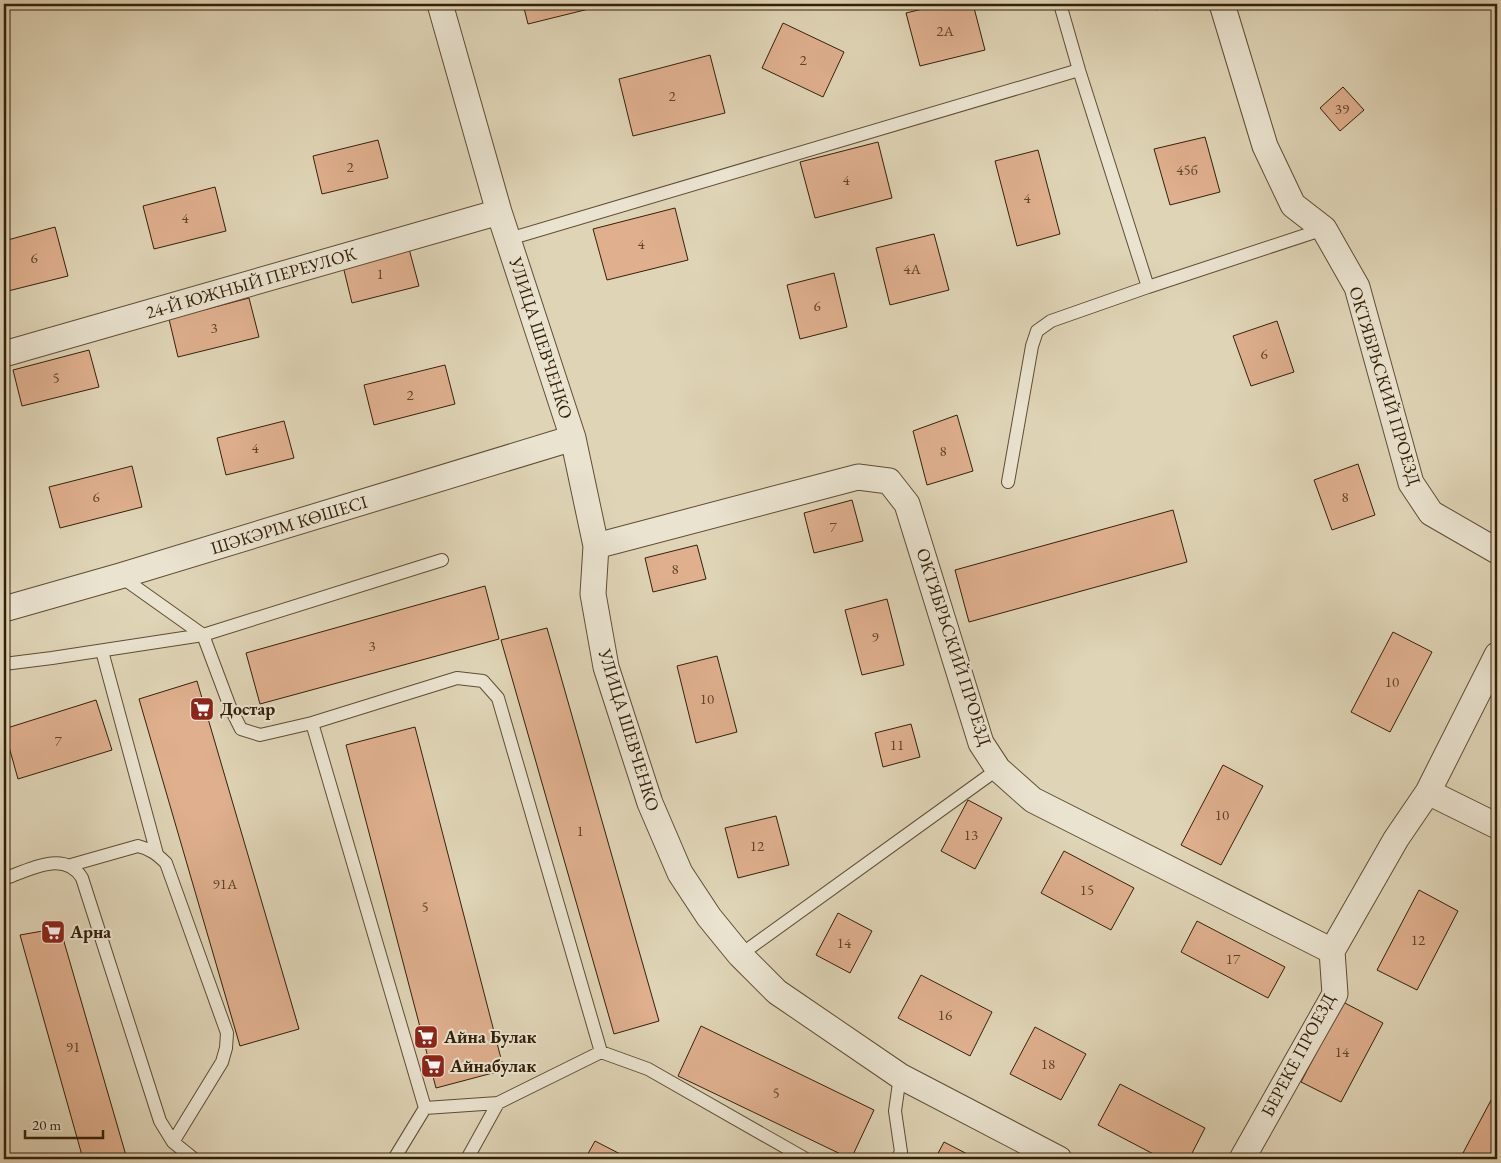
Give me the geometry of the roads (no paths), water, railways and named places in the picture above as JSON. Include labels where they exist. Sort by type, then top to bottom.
[{"type":"street","name":"УЛИЦА ШЕВЧЕНКО","points":[[440,4],[499,212],[573,438],[596,546],[593,594],[606,667],[650,803],[680,873],[709,917],[740,955],[777,992],[900,1076],[1059,1159]]},
{"type":"street","name":"ОКТЯБРЬСКИЙ ПРОЕЗД","points":[[1222,4],[1265,146],[1293,205],[1324,229],[1357,287],[1411,483],[1431,513],[1497,551]]},
{"type":"street","name":"24-Й ЮЖНЫЙ ПЕРЕУЛОК","points":[[4,354],[499,212]]},
{"type":"street","name":"ШӘКӘРІМ КӨШЕСІ","points":[[4,609],[120,576],[573,438]]},
{"type":"street","name":"ОКТЯБРЬСКИЙ ПРОЕЗД","points":[[596,546],[858,477],[889,481],[908,504],[981,743],[998,769],[1033,800],[1332,951]]},
{"type":"street","points":[[1332,951],[1396,840],[1428,792],[1497,655]]},
{"type":"street","points":[[1428,792],[1497,826]]},
{"type":"street","name":"БЕРЕКЕ ПРОЕЗД","points":[[1242,1159],[1335,994],[1332,951]]},
{"type":"lane","points":[[1060,4],[1079,70],[1148,286]]},
{"type":"lane","points":[[509,239],[1079,70]]},
{"type":"lane","points":[[1008,482],[1032,346],[1037,331],[1052,321],[1148,286],[1324,229]]},
{"type":"lane","points":[[4,664],[203,635],[442,560]]},
{"type":"lane","points":[[120,576],[203,635],[230,707],[241,729],[260,735],[312,723],[458,678],[483,681],[498,698],[602,1052]]},
{"type":"lane","points":[[102,651],[157,854]]},
{"type":"lane","points":[[312,723],[425,1108],[394,1159]]},
{"type":"lane","points":[[740,955],[998,769]]},
{"type":"lane","points":[[71,865],[138,846],[157,854],[166,863],[227,1033],[226,1048],[222,1062],[173,1142]]},
{"type":"lane","points":[[4,879],[42,865],[57,862],[71,865],[78,870],[160,1121],[173,1142],[194,1159]]},
{"type":"lane","points":[[425,1108],[498,1103],[602,1052],[648,1069],[806,1159]]},
{"type":"lane","points":[[897,1159],[901,1152],[895,1111],[900,1076]]},
{"type":"lane","points":[[467,1159],[498,1103]]},
{"type":"place","name":"Достар","points":[[202,709]]},
{"type":"place","name":"Арна","points":[[53,932]]},
{"type":"place","name":"Айна Булак","points":[[426,1037]]},
{"type":"place","name":"Айнабулак","points":[[433,1066]]}]
